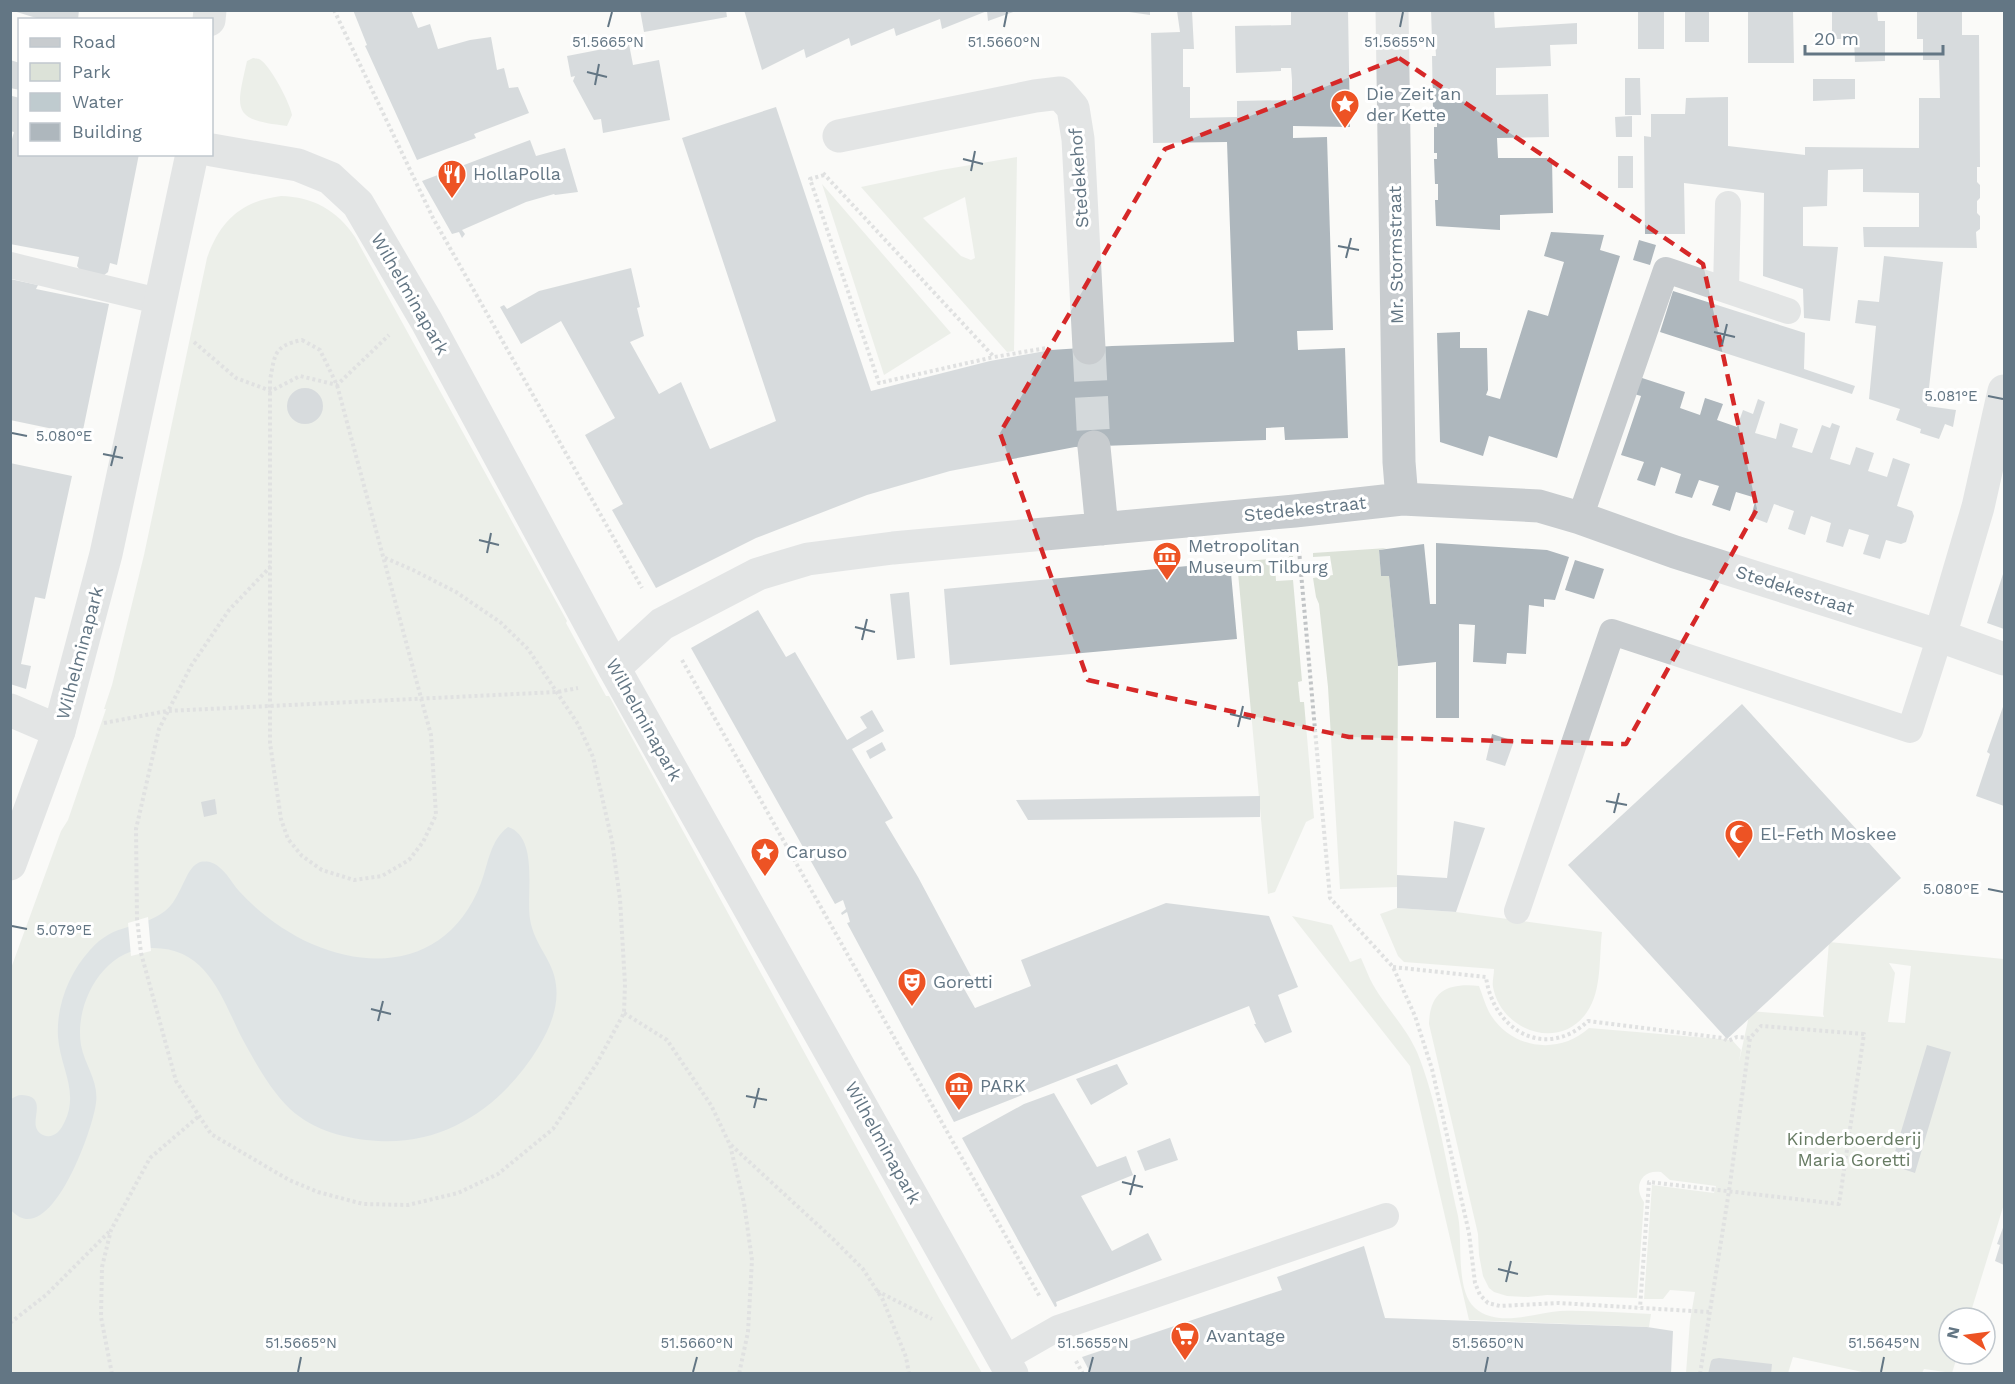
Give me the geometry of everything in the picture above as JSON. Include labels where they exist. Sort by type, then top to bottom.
[{"type":"street","name":"Mr. Stormstraat","points":[[1392,10],[1399,462],[1402,499]]},
{"type":"street","name":"Stedekehof","points":[[839,136],[1035,96],[1060,93],[1073,108],[1078,140],[1089,344]]},
{"type":"street","name":"Wilhelminapark","points":[[213,150],[298,165],[330,178],[358,204],[416,305],[614,668],[1008,1366]]},
{"type":"street","name":"Wilhelminapark","points":[[10,864],[59,731],[106,554],[192,156]]},
{"type":"street","points":[[1940,636],[1978,507],[2004,391]]},
{"type":"street","points":[[1094,447],[1102,529]]},
{"type":"street","name":"Stedekestraat","points":[[614,668],[662,624],[758,574],[807,559],[893,548],[1402,499],[1539,506],[1940,636],[2004,659]]},
{"type":"street","points":[[10,710],[59,731]]},
{"type":"lane","points":[[1726,290],[1728,204]]},
{"type":"lane","points":[[10,265],[162,302]]},
{"type":"lane","points":[[1580,518],[1666,270],[1788,311]]},
{"type":"lane","points":[[1517,911],[1612,632],[1910,730],[1940,636]]},
{"type":"lane","points":[[1008,1366],[1058,1328],[1386,1216]]},
{"type":"path","points":[[334,10],[433,218],[788,844],[1083,1374]]},
{"type":"path","points":[[839,136],[813,140],[824,175],[994,357]]},
{"type":"path","points":[[824,175],[810,179],[879,383],[994,357],[1089,344]]},
{"type":"path","points":[[162,302],[197,345],[237,378],[271,391],[300,376],[337,385]]},
{"type":"path","points":[[337,385],[374,351],[416,305]]},
{"type":"path","points":[[302,340],[320,350],[337,385],[431,735],[436,815],[423,842],[409,860],[382,876],[354,880],[322,870],[302,856],[288,839],[281,819],[270,743],[270,380],[275,353],[286,343],[302,340]]},
{"type":"path","points":[[1295,511],[1330,898],[1393,967],[1415,1016],[1432,1070],[1469,1233],[1475,1282],[1480,1295],[1488,1303],[1500,1306],[1518,1307],[1559,1303],[1709,1312]]},
{"type":"path","points":[[271,566],[229,610],[191,666],[159,729],[136,829],[138,938],[176,1081],[211,1134],[289,1180],[318,1192],[363,1204],[408,1205],[458,1193],[498,1174],[553,1129],[597,1063],[624,1012],[625,984],[620,899],[612,841],[593,757],[578,724],[528,649],[500,622],[456,592],[383,557]]},
{"type":"path","points":[[59,731],[167,711],[557,692]]},
{"type":"path","points":[[1393,967],[1486,977],[1495,1008],[1509,1027],[1531,1037],[1552,1040],[1574,1033],[1588,1021],[1723,1038],[1728,1041],[1737,1037],[1750,1038]]},
{"type":"path","points":[[624,1012],[667,1040],[711,1105],[730,1145],[744,1203],[752,1260],[748,1332],[740,1374]]},
{"type":"path","points":[[1640,1308],[1648,1182],[1729,1191],[1839,1204],[1864,1034],[1761,1026],[1750,1038],[1729,1191],[1700,1374]]},
{"type":"path","points":[[112,1374],[101,1317],[102,1267],[111,1230],[150,1158],[199,1116]]},
{"type":"path","points":[[730,1145],[863,1269],[883,1300],[906,1358],[909,1374]]},
{"type":"path","points":[[10,1323],[46,1295],[111,1230]]},
{"type":"highlighted area","points":[[1399,58],[1703,264],[1757,509],[1626,744],[1349,737],[1088,680],[1000,433],[1165,149]]},
{"type":"green space","points":[[253,58],[260,59],[266,65],[284,95],[292,115],[287,126],[256,120],[247,116],[242,110],[240,102],[243,78],[247,61]]},
{"type":"green space","points":[[1017,157],[1014,351],[1007,352],[861,187]],"holes":[[[965,197],[975,258],[971,260],[961,256],[923,218]]]},
{"type":"green space","points":[[822,184],[951,333],[884,375]]},
{"type":"green space","points":[[281,196],[314,202],[332,212],[355,237],[606,696],[609,696],[982,1373],[11,1373],[10,971],[61,831],[68,820],[106,709],[104,709],[144,555],[207,258],[218,233],[234,215],[254,203]]},
{"type":"green space","points":[[1387,548],[1379,550],[1381,576],[1389,576],[1398,666],[1397,887],[1340,889],[1328,687],[1319,604],[1313,578],[1333,575],[1330,556],[1313,557],[1313,553]]},
{"type":"green space","points":[[1293,556],[1293,559],[1275,562],[1276,581],[1293,580],[1302,681],[1298,682],[1300,702],[1304,702],[1314,818],[1306,822],[1275,892],[1268,894],[1237,562]]},
{"type":"green space","points":[[1397,908],[1456,912],[1602,932],[1598,984],[1592,1004],[1576,1024],[1562,1031],[1548,1033],[1533,1031],[1519,1025],[1507,1015],[1498,1002],[1493,987],[1494,969],[1404,962],[1398,956],[1380,914]]},
{"type":"green space","points":[[1292,916],[1332,925],[1350,962],[1361,958],[1375,988],[1417,1052],[1436,1111],[1458,1216],[1462,1278],[1469,1300],[1475,1308],[1484,1314],[1505,1318],[1560,1311],[1651,1314],[1649,1327],[1469,1320],[1410,1066]]},
{"type":"green space","name":"Kinderboerderij Maria Goretti","points":[[1829,942],[2004,959],[2004,1204],[1973,1306],[1937,1306],[1937,1366],[1954,1366],[1952,1373],[1924,1369],[1922,1373],[1867,1373],[1793,1357],[1788,1373],[1686,1373],[1695,1292],[1670,1290],[1663,1299],[1644,1299],[1652,1185],[1714,1193],[1716,1186],[1670,1180],[1661,1172],[1648,1173],[1639,1185],[1644,1202],[1637,1298],[1507,1296],[1489,1288],[1483,1276],[1478,1234],[1429,1024],[1433,1003],[1443,991],[1459,986],[1479,986],[1489,1012],[1498,1024],[1509,1034],[1522,1041],[1549,1045],[1563,1043],[1589,1028],[1732,1040],[1741,1050],[1739,1062],[1750,1011],[1824,1017]],"holes":[[[1889,963],[1911,966],[1905,1023],[1888,1022],[1895,973]]]},
{"type":"water","points":[[508,827],[518,833],[528,854],[530,919],[535,937],[552,968],[557,994],[555,1010],[538,1048],[524,1069],[490,1104],[450,1128],[427,1136],[403,1140],[378,1141],[354,1138],[320,1128],[299,1117],[270,1086],[243,1040],[220,993],[200,966],[187,956],[171,950],[151,948],[134,950],[119,957],[106,968],[96,981],[82,1012],[81,1045],[94,1081],[96,1103],[78,1160],[67,1183],[54,1202],[40,1215],[25,1219],[11,1210],[10,1100],[22,1095],[34,1099],[37,1107],[36,1127],[46,1136],[52,1136],[59,1131],[69,1110],[68,1079],[59,1048],[58,1025],[65,990],[70,979],[99,941],[118,930],[156,917],[165,911],[175,899],[194,866],[203,862],[217,865],[239,891],[264,914],[282,928],[312,944],[338,953],[364,958],[389,958],[412,953],[433,944],[452,929],[468,909],[481,883],[493,846]]},
{"type":"pier","points":[[148,917],[151,951],[131,956],[128,923]]},
{"type":"building","points":[[10,10],[79,10],[78,18],[36,18]]},
{"type":"building","points":[[353,10],[411,10],[418,28],[430,24],[438,49],[491,37],[497,70],[504,68],[509,88],[518,87],[529,113],[474,134],[476,138],[417,160],[365,46],[367,45]]},
{"type":"building","points":[[640,10],[726,10],[727,17],[644,32]]},
{"type":"building","points":[[744,10],[1016,11],[988,21],[987,11],[942,29],[940,19],[896,36],[894,28],[851,46],[849,38],[806,58],[804,49],[762,70]]},
{"type":"building","points":[[1129,10],[1150,10],[1150,15],[1129,12]]},
{"type":"building","points":[[1291,10],[1348,10],[1350,127],[1293,126],[1293,138],[1327,137],[1333,330],[1297,331],[1298,350],[1345,348],[1348,438],[1285,440],[1284,427],[1266,428],[1266,440],[1075,447],[950,471],[867,495],[756,538],[656,588],[612,510],[623,504],[585,435],[615,418],[561,321],[521,344],[500,307],[504,305],[507,309],[539,291],[631,268],[644,336],[630,342],[659,394],[681,382],[710,449],[776,421],[682,138],[776,107],[871,391],[918,379],[918,377],[919,379],[990,361],[1051,350],[1234,342],[1227,142],[1153,143],[1151,33],[1180,32],[1177,11],[1192,11],[1194,49],[1183,49],[1183,87],[1190,87],[1190,118],[1237,117],[1237,101],[1292,100],[1292,80],[1291,68],[1281,68],[1281,71],[1236,73],[1235,26],[1291,25]]},
{"type":"building","points":[[1431,10],[1494,10],[1495,28],[1577,23],[1577,44],[1550,45],[1551,66],[1496,68],[1496,95],[1548,94],[1549,137],[1497,138],[1498,158],[1552,158],[1553,213],[1500,215],[1500,230],[1436,226],[1435,200],[1438,200],[1438,184],[1435,184],[1434,159],[1437,159],[1437,153],[1434,153],[1434,127],[1437,127],[1437,110],[1433,110],[1432,56],[1436,56],[1435,40],[1432,40]]},
{"type":"building","points":[[1638,10],[1664,10],[1664,49],[1638,49]]},
{"type":"building","points":[[1685,10],[1709,10],[1709,42],[1685,42]]},
{"type":"building","points":[[1748,10],[1793,10],[1794,63],[1748,63]]},
{"type":"building","points":[[1832,10],[1877,10],[1878,21],[1885,21],[1885,61],[1855,62],[1854,39],[1832,39]]},
{"type":"building","points":[[1917,10],[1962,10],[1962,35],[1979,35],[1980,167],[1977,167],[1977,182],[1980,185],[1980,198],[1977,201],[1977,213],[1980,216],[1980,229],[1976,232],[1977,248],[1864,247],[1863,227],[1919,227],[1919,193],[1863,192],[1863,169],[1828,170],[1827,206],[1803,207],[1803,246],[1838,247],[1830,321],[1804,318],[1803,289],[1763,276],[1764,193],[1684,183],[1685,234],[1645,234],[1644,136],[1651,137],[1651,114],[1685,114],[1686,98],[1728,97],[1728,146],[1805,155],[1805,147],[1919,148],[1919,98],[1940,98],[1939,60],[1923,60],[1923,39],[1917,39]]},
{"type":"building","points":[[629,44],[633,65],[659,60],[670,120],[603,133],[601,119],[594,120],[573,81],[575,76],[571,77],[567,56]]},
{"type":"building","points":[[10,60],[18,62],[18,90],[10,88]]},
{"type":"building","points":[[1625,78],[1640,78],[1641,115],[1625,115]]},
{"type":"building","points":[[1813,79],[1855,79],[1855,99],[1813,101]]},
{"type":"building","points":[[12,96],[18,98],[18,156],[139,156],[117,265],[110,263],[108,272],[98,280],[85,277],[77,266],[79,257],[10,244],[10,146],[14,132],[10,131]]},
{"type":"building","points":[[1632,116],[1632,137],[1616,137],[1615,117]]},
{"type":"building","points":[[530,140],[536,156],[565,148],[578,192],[554,194],[526,202],[462,230],[465,234],[462,238],[459,232],[452,234],[422,181]]},
{"type":"building","points":[[1618,156],[1633,156],[1633,188],[1618,188]]},
{"type":"building","points":[[1551,232],[1604,235],[1600,250],[1620,256],[1557,458],[1489,436],[1483,456],[1440,442],[1437,333],[1460,332],[1460,348],[1487,348],[1488,390],[1486,395],[1500,399],[1528,310],[1548,316],[1564,262],[1544,256]]},
{"type":"building","points":[[1639,240],[1656,245],[1650,265],[1633,260]]},
{"type":"building","points":[[1884,256],[1943,262],[1927,406],[1956,410],[1953,427],[1945,424],[1939,439],[1920,433],[1921,429],[1896,420],[1900,409],[1869,399],[1876,326],[1855,323],[1858,300],[1879,302]]},
{"type":"building","points":[[10,279],[38,285],[36,289],[109,304],[82,435],[10,420]]},
{"type":"building","points":[[1673,291],[1805,333],[1804,369],[1855,386],[1852,394],[1660,332]]},
{"type":"building","points":[[1639,377],[1685,392],[1680,408],[1700,415],[1705,398],[1723,404],[1717,420],[1737,427],[1743,410],[1753,414],[1758,399],[1765,402],[1755,433],[1776,439],[1780,423],[1798,429],[1792,447],[1812,453],[1822,425],[1830,428],[1832,423],[1840,426],[1830,459],[1850,465],[1856,447],[1874,453],[1868,471],[1887,477],[1893,458],[1910,464],[1897,506],[1912,511],[1914,516],[1906,542],[1901,544],[1886,540],[1880,559],[1863,554],[1869,535],[1849,529],[1843,547],[1826,542],[1831,523],[1811,516],[1805,535],[1788,529],[1794,511],[1774,504],[1767,523],[1751,517],[1756,498],[1736,492],[1730,511],[1712,505],[1719,486],[1699,480],[1692,498],[1675,493],[1681,474],[1661,467],[1655,486],[1637,480],[1644,462],[1621,455],[1641,396],[1634,394]]},
{"type":"building","points":[[305,388],[318,393],[323,406],[318,419],[305,424],[292,419],[287,406],[292,393]]},
{"type":"building","points":[[10,463],[72,476],[45,599],[35,597],[21,664],[31,666],[26,689],[10,684]]},
{"type":"building","points":[[1436,543],[1547,550],[1569,557],[1555,600],[1544,599],[1544,607],[1529,605],[1526,654],[1507,653],[1506,664],[1473,662],[1475,625],[1459,624],[1459,718],[1436,718],[1436,662],[1398,666],[1389,576],[1381,576],[1379,550],[1424,544],[1430,604],[1436,604]]},
{"type":"building","points":[[1575,560],[1604,569],[1594,599],[1565,590]]},
{"type":"building","points":[[1230,562],[1237,639],[950,665],[944,589]]},
{"type":"building","points":[[2004,571],[2004,629],[1987,623]]},
{"type":"building","points":[[909,592],[915,658],[897,660],[890,594]]},
{"type":"building","points":[[758,610],[786,657],[795,652],[847,740],[867,728],[860,717],[872,710],[884,731],[852,749],[893,818],[885,822],[918,877],[973,980],[962,985],[975,1008],[1031,986],[1021,960],[1166,903],[1269,916],[1298,987],[1278,995],[1292,1032],[1265,1043],[1254,1024],[1256,1024],[1249,1006],[954,1122],[847,923],[850,922],[847,912],[842,915],[841,913],[846,909],[843,900],[835,904],[691,648]]},
{"type":"building","points":[[1742,704],[1901,878],[1727,1039],[1568,865]]},
{"type":"building","points":[[2004,704],[2004,806],[1976,796],[1990,754],[1987,752]]},
{"type":"building","points":[[1492,734],[1514,741],[1505,766],[1486,760]]},
{"type":"building","points":[[882,742],[886,750],[870,759],[866,751]]},
{"type":"building","points":[[1260,796],[1260,817],[1028,820],[1016,800]]},
{"type":"building","points":[[215,799],[217,814],[204,817],[201,802]]},
{"type":"building","points":[[1454,821],[1485,828],[1456,912],[1397,908],[1397,875],[1447,878]]},
{"type":"building","points":[[1927,1045],[1951,1052],[1915,1173],[1891,1165]]},
{"type":"building","points":[[1117,1064],[1128,1084],[1091,1105],[1076,1079]]},
{"type":"building","points":[[1054,1093],[1097,1167],[1126,1156],[1133,1175],[1081,1196],[1112,1251],[1148,1233],[1162,1260],[1056,1302],[1055,1307],[962,1138],[1024,1104]]},
{"type":"building","points":[[1170,1138],[1178,1160],[1145,1171],[1137,1151]]},
{"type":"building","points":[[2004,1225],[2004,1265],[1995,1261],[2000,1245],[1997,1244]]},
{"type":"building","points":[[1364,1246],[1385,1318],[1647,1327],[1673,1331],[1671,1374],[1091,1374],[1082,1357],[1282,1290],[1277,1277]]},
{"type":"building","points":[[1719,1358],[1772,1364],[1771,1374],[1708,1374],[1711,1361]]},
{"type":"tunnel","points":[[1089,348],[1094,447]]},
{"type":"place","name":"Die Zeit an der Kette","points":[[1345,130]]},
{"type":"place","name":"HollaPolla","points":[[452,200]]},
{"type":"place","name":"Metropolitan Museum Tilburg","points":[[1167,582]]},
{"type":"place","name":"El-Feth Moskee","points":[[1739,860]]},
{"type":"place","name":"Caruso","points":[[765,878]]},
{"type":"place","name":"Goretti","points":[[912,1008]]},
{"type":"place","name":"PARK","points":[[959,1112]]},
{"type":"place","name":"Avantage","points":[[1185,1362]]}]
